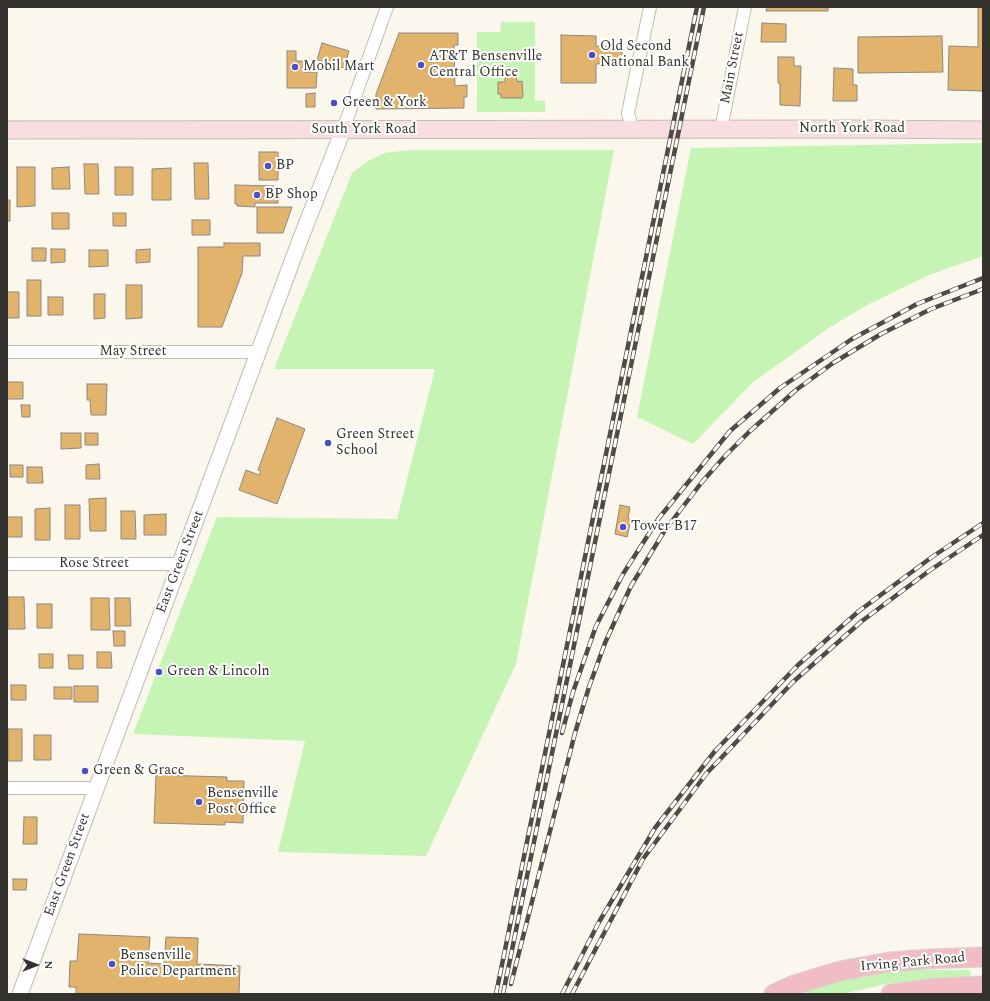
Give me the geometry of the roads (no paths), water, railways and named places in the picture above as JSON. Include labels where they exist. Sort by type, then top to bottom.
[{"type":"main road","name":"South York Road","points":[[7,130],[721,129]]},
{"type":"main road","name":"North York Road","points":[[721,129],[983,130]]},
{"type":"main road","name":"Irving Park Road","points":[[774,994],[794,985],[840,971],[889,962],[983,957]]},
{"type":"main road","name":"Irving Park Road","points":[[891,994],[936,988],[983,986]]},
{"type":"street","points":[[343,130],[387,7]]},
{"type":"street","points":[[632,129],[628,113],[650,7]]},
{"type":"street","name":"Main Street","points":[[721,129],[745,7]]},
{"type":"street","name":"East Green Street","points":[[20,994],[258,352],[343,130]]},
{"type":"street","name":"May Street","points":[[7,352],[258,352]]},
{"type":"street","name":"Rose Street","points":[[7,564],[180,564]]},
{"type":"street","points":[[7,788],[96,788]]},
{"type":"railway","points":[[496,994],[697,7]]},
{"type":"railway","points":[[503,994],[704,7]]},
{"type":"railway","points":[[562,733],[573,692],[596,626],[623,574],[659,518],[730,431],[780,388],[852,339],[917,304],[983,278]]},
{"type":"railway","points":[[511,984],[575,733],[589,687],[605,643],[631,586],[665,530],[702,482],[725,456],[749,432],[796,390],[833,363],[881,334],[931,309],[983,289]]},
{"type":"railway","points":[[562,994],[599,922],[655,828],[715,751],[798,665],[859,611],[932,557],[983,523]]},
{"type":"railway","points":[[572,994],[643,859],[706,774],[793,682],[862,621],[929,571],[983,535]]},
{"type":"place","name":"Old Second National Bank","points":[[592,55]]},
{"type":"place","name":"AT&T Bensenville Central Office","points":[[421,65]]},
{"type":"place","name":"Mobil Mart","points":[[295,67]]},
{"type":"place","name":"Green & York","points":[[334,103]]},
{"type":"place","name":"BP","points":[[268,166]]},
{"type":"place","name":"BP Shop","points":[[257,195]]},
{"type":"place","name":"Green Street School","points":[[328,443]]},
{"type":"place","name":"Tower B17","points":[[623,527]]},
{"type":"place","name":"Green & Lincoln","points":[[159,672]]},
{"type":"place","name":"Green & Grace","points":[[85,771]]},
{"type":"place","name":"Bensenville Post Office","points":[[199,802]]},
{"type":"place","name":"Bensenville Police Department","points":[[112,964]]}]
